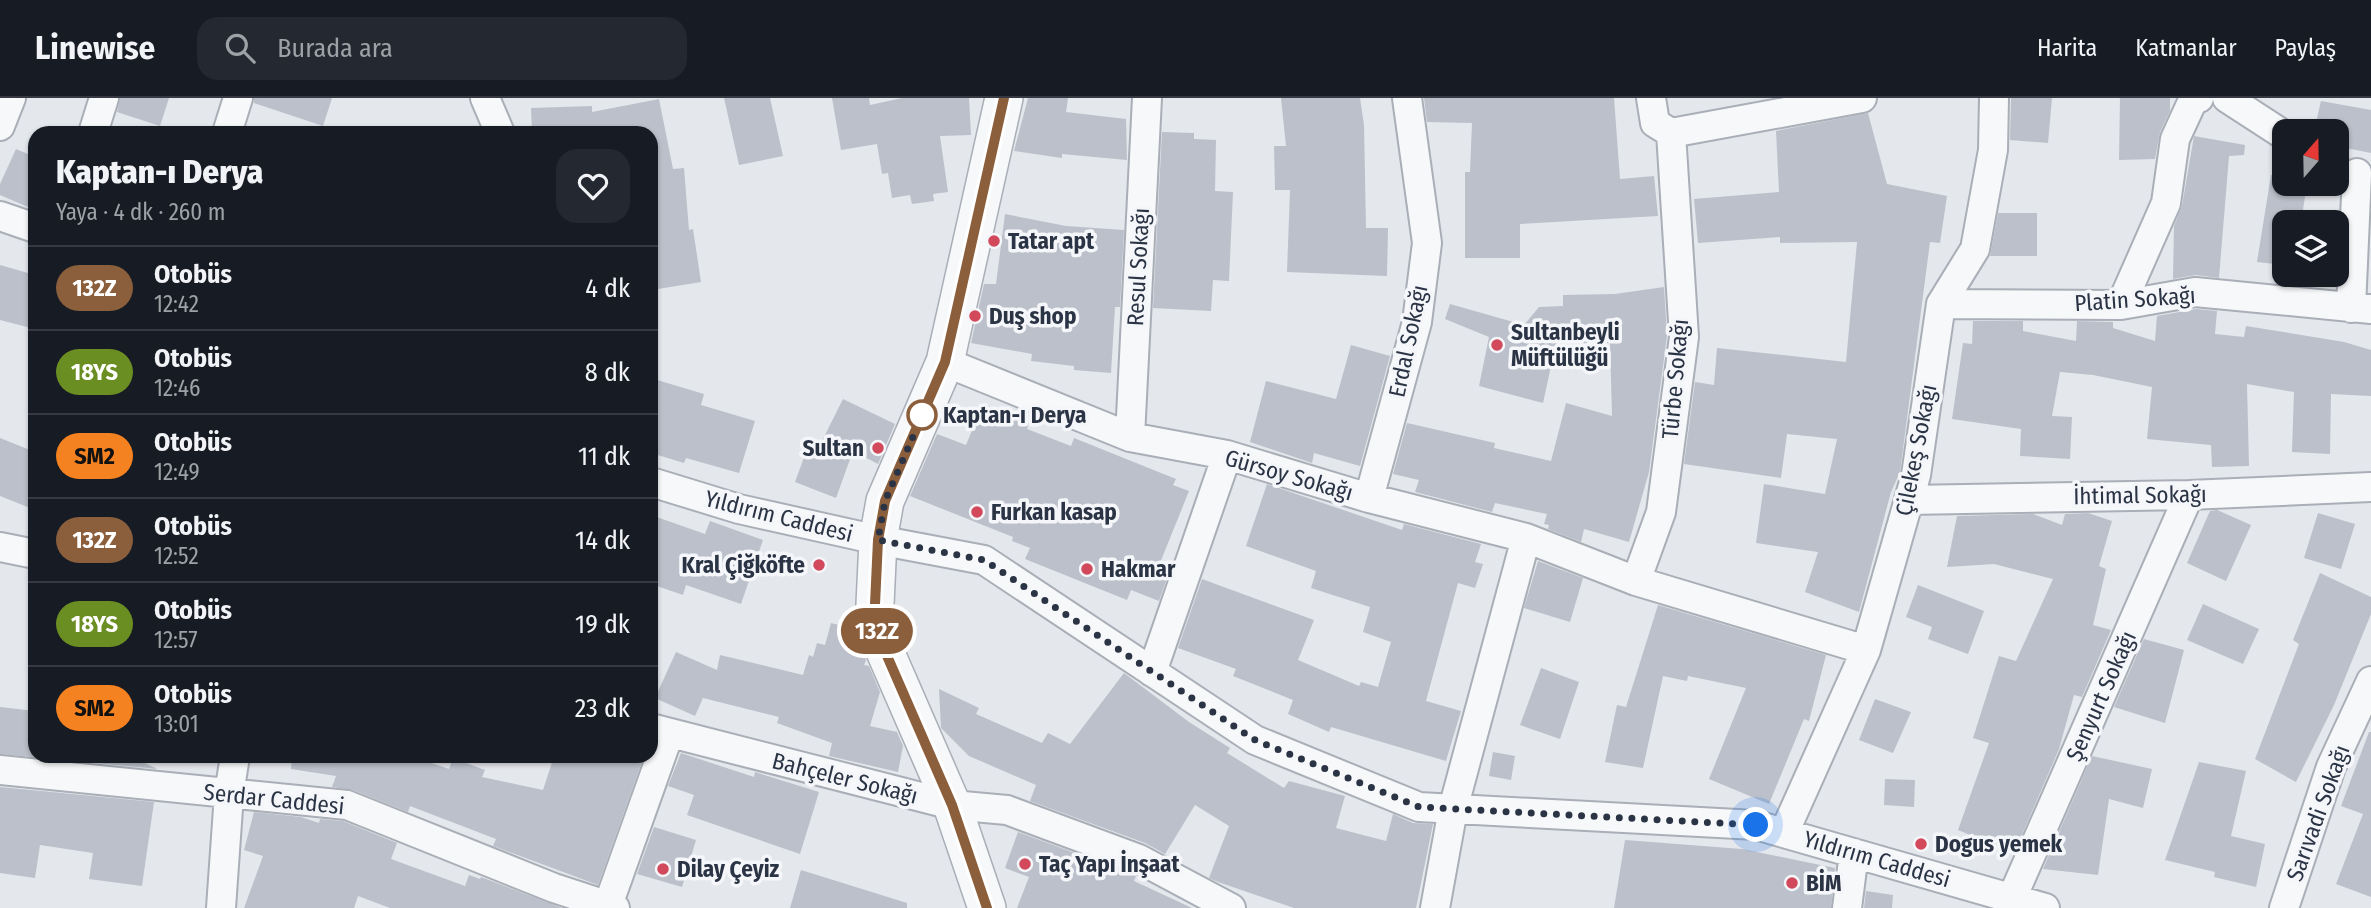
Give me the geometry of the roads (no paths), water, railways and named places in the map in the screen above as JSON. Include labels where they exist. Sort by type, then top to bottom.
[{"type":"street","points":[[0,126],[11,98]]},
{"type":"street","points":[[95,126],[104,98]]},
{"type":"street","points":[[229,126],[237,98]]},
{"type":"street","points":[[485,98],[497,126]]},
{"type":"street","points":[[987,908],[952,805],[874,626],[878,540],[885,501],[945,362],[1004,98]]},
{"type":"street","name":"Resul Sokağı","points":[[1130,437],[1147,98]]},
{"type":"street","name":"Erdal Sokağı","points":[[1369,498],[1418,322],[1427,243],[1407,98]]},
{"type":"street","points":[[1651,98],[1655,123],[1671,133],[1823,102],[1862,98]]},
{"type":"street","name":"Çilekeş Sokağı","points":[[1784,833],[1866,650],[1909,500],[1916,475],[1941,304],[1975,248],[1993,150],[1994,98]]},
{"type":"street","points":[[2121,305],[2166,203],[2175,139],[2193,100],[2199,98]]},
{"type":"street","points":[[2227,98],[2272,127]]},
{"type":"street","name":"Türbe Sokağı","points":[[1636,581],[1661,513],[1684,337],[1671,133]]},
{"type":"street","points":[[2355,171],[2361,308]]},
{"type":"street","points":[[0,216],[28,226]]},
{"type":"street","name":"Platin Sokağı","points":[[1941,304],[2121,305],[2195,292],[2361,308]]},
{"type":"street","name":"Gürsoy Sokağı","points":[[945,362],[1130,437],[1227,455],[1369,498],[1526,538],[1636,581],[1866,650]]},
{"type":"street","points":[[1152,672],[1227,455]]},
{"type":"street","name":"Yıldırım Caddesi","points":[[658,484],[739,509],[984,560],[1255,740],[1419,807],[1756,825],[2045,908]]},
{"type":"street","name":"İhtimal Sokağı","points":[[1909,500],[2189,495],[2371,487]]},
{"type":"street","name":"Şenyurt Sokağı","points":[[2012,898],[2189,495]]},
{"type":"street","points":[[1436,908],[1452,809],[1526,538]]},
{"type":"street","points":[[0,547],[28,553]]},
{"type":"street","name":"Sarıvadi Sokağı","points":[[2284,908],[2331,767],[2371,681]]},
{"type":"street","name":"Bahçeler Sokağı","points":[[660,731],[952,805],[1006,810],[1139,859],[1231,908]]},
{"type":"street","points":[[221,908],[229,794],[234,763]]},
{"type":"street","points":[[610,907],[651,763]]},
{"type":"street","name":"Serdar Caddesi","points":[[0,770],[346,805],[554,888],[610,907]]},
{"type":"street","points":[[1847,908],[1854,853]]},
{"type":"place","name":"Tatar apt","points":[[994,241]]},
{"type":"place","name":"Duş shop","points":[[975,316]]},
{"type":"place","name":"Sultanbeyli Müftülüğü","points":[[1497,345]]},
{"type":"place","name":"Kaptan-ı Derya","points":[[922,415]]},
{"type":"place","name":"Sultan","points":[[878,448]]},
{"type":"place","name":"Furkan kasap","points":[[977,512]]},
{"type":"place","name":"Kral Çiğköfte","points":[[819,565]]},
{"type":"place","name":"Hakmar","points":[[1087,569]]},
{"type":"place","name":"Dogus yemek","points":[[1921,844]]},
{"type":"place","name":"Taç Yapı İnşaat","points":[[1025,864]]},
{"type":"place","name":"Dilay Çeyiz","points":[[663,869]]},
{"type":"place","name":"BİM","points":[[1792,883]]}]
